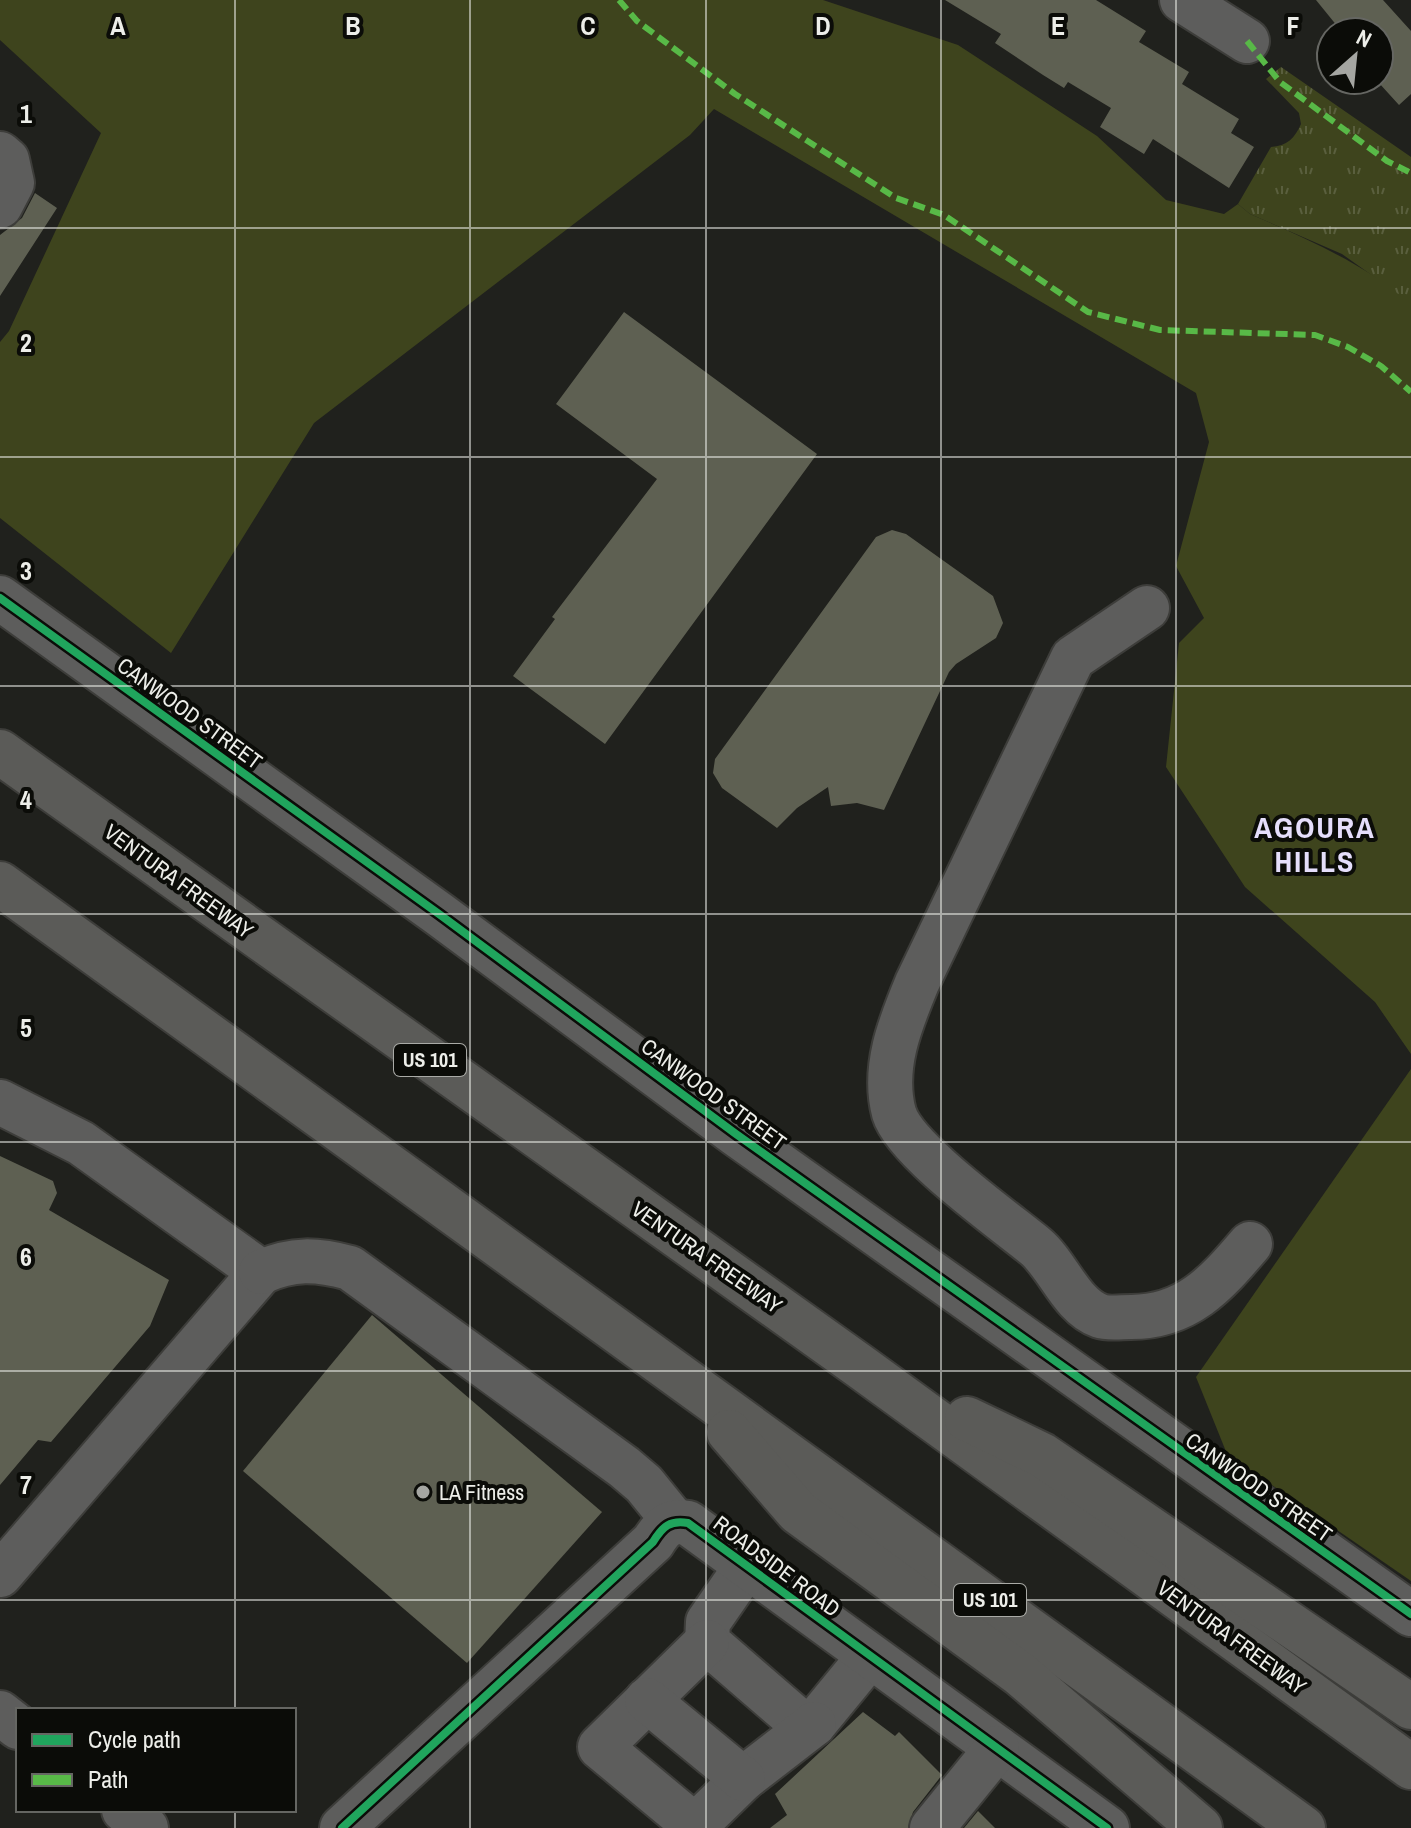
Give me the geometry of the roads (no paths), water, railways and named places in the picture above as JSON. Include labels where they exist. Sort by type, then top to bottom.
[{"type":"highway","name":"VENTURA FREEWAY","points":[[0,752],[861,1367],[1411,1767]]},
{"type":"highway","name":"US 101","points":[[0,884],[1303,1828]]},
{"type":"highway","points":[[861,1367],[1042,1455],[1411,1707]]},
{"type":"highway","points":[[677,1373],[798,1512],[1020,1674],[1200,1828]]},
{"type":"street","points":[[1182,0],[1247,41]]},
{"type":"street","points":[[0,154],[7,160],[12,183],[0,206]]},
{"type":"street","name":"CANWOOD STREET","points":[[0,598],[1047,1356],[1411,1614]]},
{"type":"street","points":[[1147,608],[1073,658],[917,983],[899,1025],[888,1079],[895,1116],[915,1146],[1047,1256],[1082,1306],[1102,1317],[1139,1317],[1169,1312],[1213,1288],[1250,1244]]},
{"type":"street","points":[[0,1102],[81,1143],[261,1272]]},
{"type":"street","points":[[0,1575],[261,1272],[286,1262],[317,1259],[350,1268],[624,1467],[644,1484],[674,1521],[662,1527],[653,1542],[342,1828]]},
{"type":"street","points":[[1047,1356],[1082,1306]]},
{"type":"street","name":"ROADSIDE ROAD","points":[[674,1521],[688,1523],[1107,1828]]},
{"type":"street","points":[[746,1567],[708,1622],[707,1642],[600,1747],[695,1826],[743,1779],[814,1724],[869,1657]]},
{"type":"street","points":[[707,1642],[796,1719],[814,1724]]},
{"type":"street","points":[[647,1700],[743,1779]]},
{"type":"street","points":[[0,1713],[16,1725]]},
{"type":"street","points":[[932,1828],[997,1748]]},
{"type":"street","points":[[126,1812],[146,1828]]},
{"type":"place","name":"LA Fitness","points":[[423,1492]]},
{"type":"district","name":"AGOURA HILLS","points":[[1315,845]]}]
